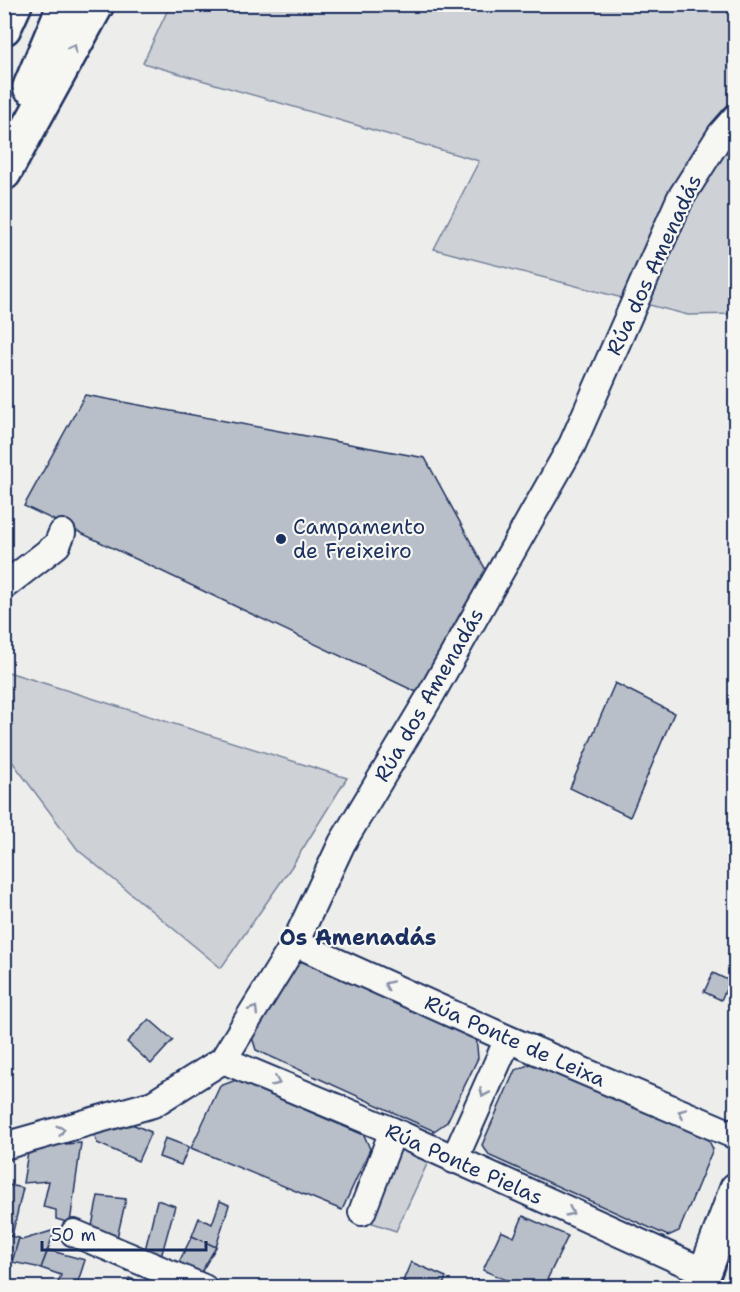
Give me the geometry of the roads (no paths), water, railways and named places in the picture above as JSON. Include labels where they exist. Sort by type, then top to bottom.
[{"type":"highway","points":[[4,28],[15,4]]},
{"type":"highway","points":[[4,147],[65,4]]},
{"type":"highway","points":[[4,172],[97,4]]},
{"type":"main road","points":[[702,1280],[735,1189]]},
{"type":"street","name":"Rúa dos Amenadás","points":[[4,1146],[153,1104],[223,1060],[295,943],[342,843],[429,698],[572,445],[680,199],[721,134],[735,117]]},
{"type":"street","points":[[4,586],[57,545],[62,533]]},
{"type":"street","name":"Rúa Ponte de Leixa","points":[[295,943],[508,1039],[735,1136]]},
{"type":"street","points":[[454,1160],[508,1039]]},
{"type":"street","name":"Rúa Ponte Pielas","points":[[223,1060],[393,1131],[702,1280]]},
{"type":"street","points":[[363,1212],[393,1131]]},
{"type":"street","points":[[74,1233],[204,1287]]},
{"type":"place","name":"Campamento de Freixeiro","points":[[281,539]]},
{"type":"district","name":"Os Amenadás","points":[[358,937]]}]
